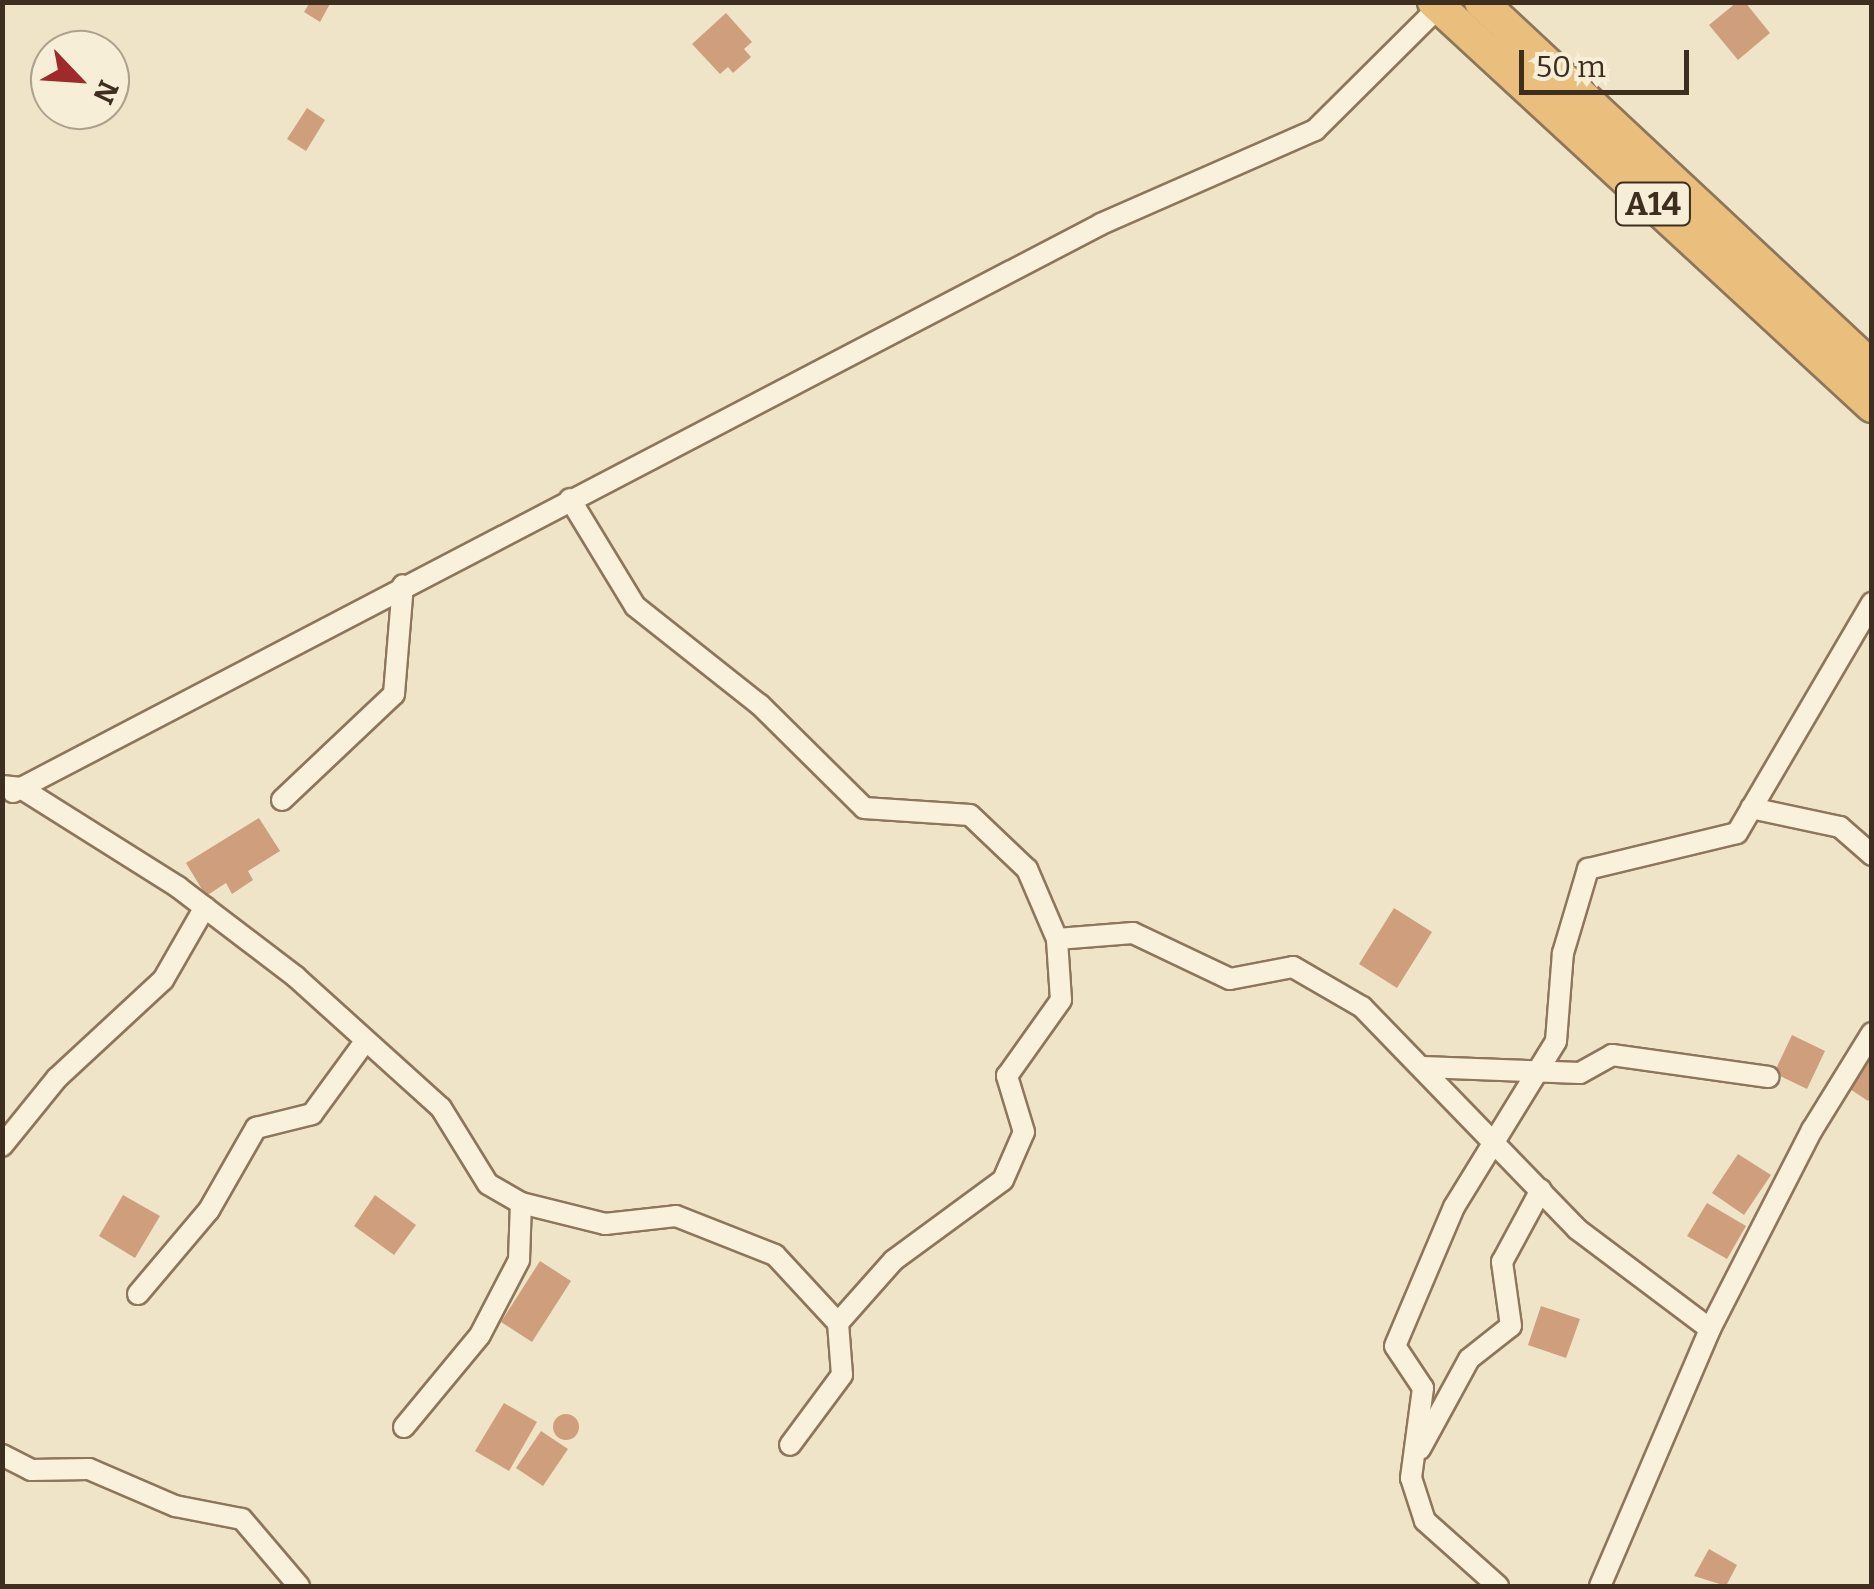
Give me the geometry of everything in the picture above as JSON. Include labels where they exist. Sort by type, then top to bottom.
[{"type":"highway","points":[[1481,2],[1872,367]]},
{"type":"highway","name":"A14","points":[[1437,5],[1872,406]]},
{"type":"street","points":[[9,790],[1101,224],[1314,130],[1437,5]]},
{"type":"street","points":[[570,499],[635,606],[760,706],[864,808],[970,815],[1027,870],[1057,939],[1062,1000],[1007,1076],[1024,1132],[1002,1180],[894,1260],[838,1323]]},
{"type":"street","points":[[282,800],[394,694],[403,585]]},
{"type":"street","points":[[1498,1586],[1425,1522],[1411,1478],[1423,1388],[1395,1346],[1454,1207],[1556,1041],[1563,953],[1588,869],[1737,834],[1872,603]]},
{"type":"street","points":[[9,790],[205,907],[296,977],[441,1108],[488,1184],[521,1203],[605,1224],[676,1216],[776,1255],[838,1323],[842,1374],[790,1445]]},
{"type":"street","points":[[1751,808],[1840,827],[1872,855]]},
{"type":"street","points":[[2,1146],[57,1078],[162,980],[205,907]]},
{"type":"street","points":[[1057,939],[1133,933],[1230,978],[1293,967],[1362,1007],[1577,1229],[1710,1329]]},
{"type":"street","points":[[1600,1586],[1710,1329],[1812,1130],[1872,1032]]},
{"type":"street","points":[[138,1294],[209,1210],[256,1128],[312,1114],[364,1042]]},
{"type":"street","points":[[1423,1067],[1580,1073],[1612,1055],[1768,1077]]},
{"type":"street","points":[[1413,1461],[1469,1359],[1512,1326],[1502,1262],[1540,1190]]},
{"type":"street","points":[[404,1427],[480,1335],[520,1260],[521,1203]]},
{"type":"street","points":[[2,1455],[31,1470],[88,1469],[175,1506],[242,1520],[299,1586]]},
{"type":"building","points":[[310,2],[331,2],[320,22],[304,12]]},
{"type":"building","points":[[1737,2],[1745,2],[1770,33],[1738,60],[1709,25]]},
{"type":"building","points":[[726,13],[752,42],[744,49],[751,57],[733,73],[728,67],[720,74],[692,44]]},
{"type":"building","points":[[307,108],[325,120],[306,151],[287,139]]},
{"type":"building","points":[[259,818],[280,851],[248,871],[253,880],[232,894],[226,883],[206,896],[186,863]]},
{"type":"building","points":[[1394,908],[1432,932],[1397,988],[1359,964]]},
{"type":"building","points":[[1792,1035],[1825,1051],[1807,1089],[1774,1073]]},
{"type":"building","points":[[1872,1051],[1872,1096],[1868,1101],[1847,1087]]},
{"type":"building","points":[[1738,1154],[1771,1175],[1744,1215],[1712,1193]]},
{"type":"building","points":[[123,1195],[160,1216],[135,1258],[99,1236]]},
{"type":"building","points":[[375,1195],[416,1225],[394,1255],[354,1226]]},
{"type":"building","points":[[1707,1203],[1746,1226],[1727,1259],[1687,1236]]},
{"type":"building","points":[[540,1261],[571,1281],[532,1342],[501,1322]]},
{"type":"building","points":[[1541,1306],[1580,1319],[1566,1358],[1528,1345]]},
{"type":"building","points":[[504,1403],[537,1422],[509,1471],[475,1451]]},
{"type":"building","points":[[566,1414],[575,1418],[579,1427],[575,1436],[566,1440],[557,1436],[553,1427],[557,1418]]},
{"type":"building","points":[[541,1431],[568,1449],[543,1486],[516,1468]]},
{"type":"building","points":[[1709,1549],[1737,1565],[1726,1586],[1694,1576]]}]
